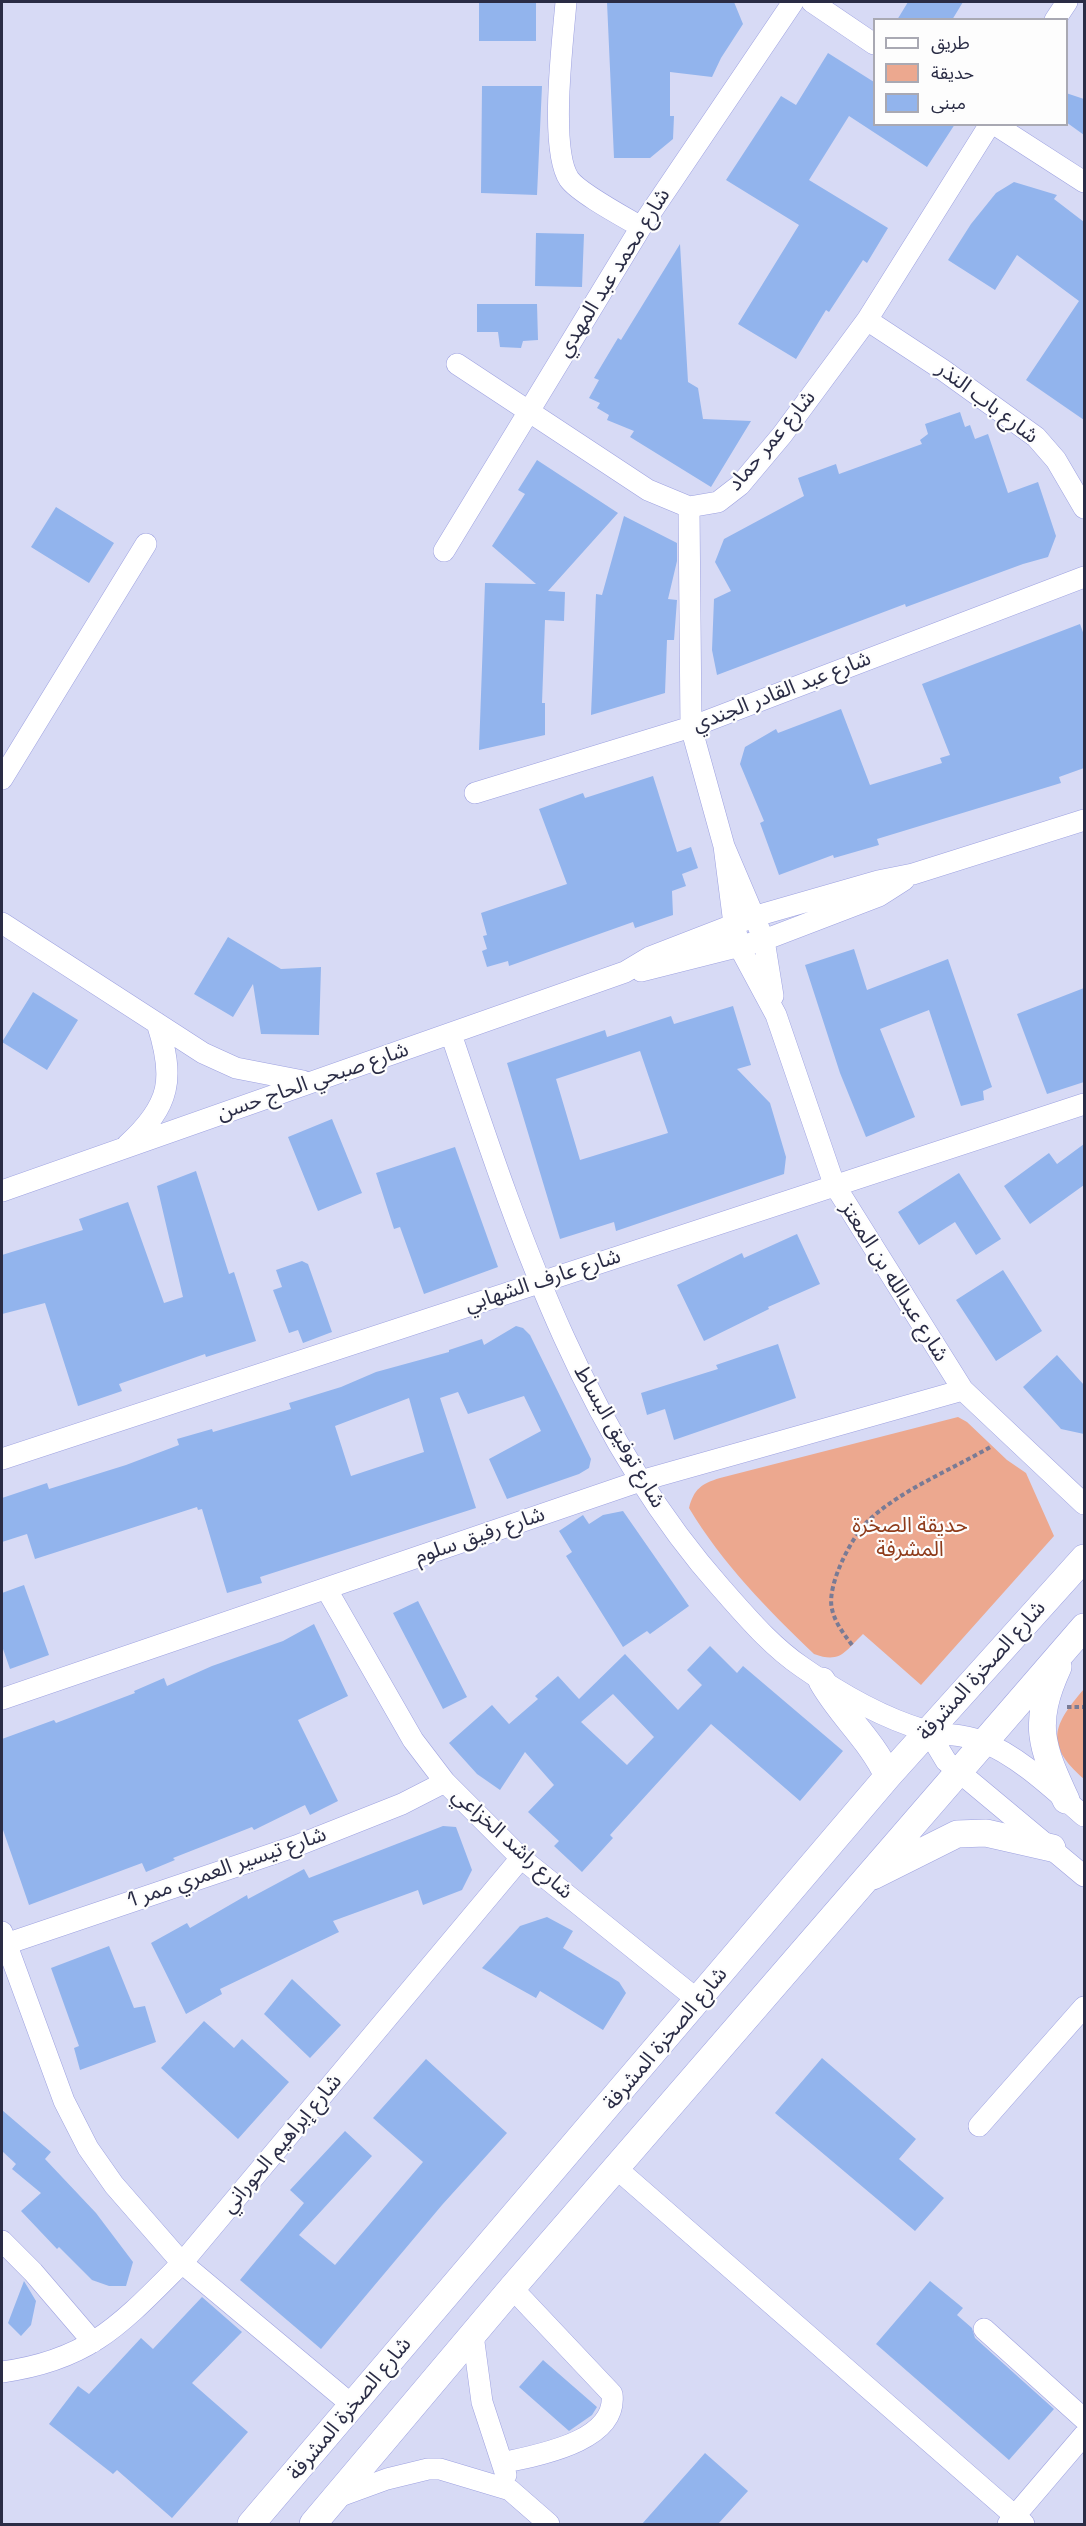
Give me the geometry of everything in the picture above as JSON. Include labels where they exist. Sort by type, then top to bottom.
[{"type":"main road","name":"شارع الصخرة المشرفة","points":[[259,2515],[699,2001],[888,1776],[1084,1558]]},
{"type":"main road","points":[[313,2524],[512,2288],[1076,1636]]},
{"type":"main road","points":[[1075,1808],[1045,1755],[1041,1723],[1046,1695],[1076,1636]]},
{"type":"main road","points":[[822,1681],[829,1694],[870,1743],[888,1776]]},
{"type":"main road","points":[[861,1882],[957,1834],[986,1833],[1052,1848]]},
{"type":"main road","points":[[234,2524],[259,2515]]},
{"type":"street","points":[[566,2],[558,120],[561,149],[569,179],[641,227]]},
{"type":"street","name":"شارع محمد عبد المهدي","points":[[444,552],[641,227],[793,2]]},
{"type":"street","points":[[812,2],[873,43]]},
{"type":"street","points":[[1056,18],[1067,2]]},
{"type":"street","name":"شارع عمر حماد","points":[[689,507],[718,502],[740,485],[782,435],[867,320],[991,126]]},
{"type":"street","points":[[995,126],[1084,182]]},
{"type":"street","name":"شارع باب النذر","points":[[867,320],[943,370],[1036,437],[1056,460],[1084,508]]},
{"type":"street","points":[[457,364],[648,490],[689,507]]},
{"type":"street","name":"شارع عبدالله بن المعتز","points":[[689,507],[691,727],[724,846],[734,924],[740,948],[776,1015],[834,1184],[963,1390],[1084,1504]]},
{"type":"street","points":[[2,779],[146,544]]},
{"type":"street","name":"شارع عبد القادر الجندي","points":[[475,793],[691,727],[1084,577]]},
{"type":"street","name":"شارع صبحي الحاج حسن","points":[[2,1191],[625,972],[650,957],[756,916],[878,881],[913,874],[1084,820]]},
{"type":"street","name":"شارع عبدالله بن المعتز","points":[[724,846],[756,916],[764,940],[776,1015]]},
{"type":"street","name":"شارع صبحي الحاج حسن","points":[[625,972],[654,970],[764,940],[879,896],[913,874]]},
{"type":"street","points":[[2,923],[219,1062],[257,1074],[307,1082]]},
{"type":"street","points":[[121,1151],[151,1122],[167,1086],[168,1068],[157,1023]]},
{"type":"street","name":"شارع توفيق البساط","points":[[451,1034],[515,1221],[539,1283],[570,1352],[640,1481],[702,1566],[754,1625],[784,1654],[822,1681],[873,1709],[928,1731],[966,1735],[984,1742],[1009,1757],[1075,1808]]},
{"type":"street","name":"شارع عارف الشهابي","points":[[2,1459],[834,1184],[1084,1104]]},
{"type":"street","name":"شارع رفيق سلوم","points":[[2,1700],[640,1481],[963,1390]]},
{"type":"street","name":"شارع راشد الخزاعي","points":[[327,1590],[413,1740],[445,1782],[521,1858],[699,2001]]},
{"type":"street","points":[[928,1731],[935,1747],[959,1772],[1084,1876]]},
{"type":"street","name":"شارع تيسير العمري ممر 1","points":[[4,1938],[306,1842],[402,1804],[445,1782]]},
{"type":"street","name":"شارع إبراهيم الحوراني","points":[[2,2372],[34,2368],[61,2359],[93,2342],[124,2321],[182,2263],[521,1858]]},
{"type":"street","points":[[4,1938],[64,2101],[88,2148],[114,2185],[182,2263],[352,2405]]},
{"type":"street","points":[[979,2126],[1084,2007]]},
{"type":"street","points":[[616,2168],[1015,2522],[1084,2435]]},
{"type":"street","points":[[2,2241],[33,2272],[93,2342]]},
{"type":"street","points":[[502,2463],[555,2451],[591,2434],[610,2415],[614,2406],[612,2394],[512,2288]]},
{"type":"street","points":[[984,2329],[1084,2419]]},
{"type":"street","points":[[473,2335],[482,2402],[510,2490]]},
{"type":"street","points":[[335,2498],[387,2479],[434,2468],[451,2471],[510,2490],[549,2524]]},
{"type":"path","points":[[852,1645],[839,1628],[831,1607],[833,1582],[849,1550],[869,1520],[900,1497],[994,1445],[1009,1433]]},
{"type":"path","points":[[1061,1707],[1084,1707]]},
{"type":"green space","name":"حديقة الصخرة المشرفة","points":[[958,1417],[967,1422],[1007,1460],[1026,1473],[1054,1536],[921,1685],[863,1634],[837,1657],[823,1657],[814,1654],[746,1585],[716,1548],[689,1508],[699,1488],[720,1478]]},
{"type":"green space","points":[[1084,1689],[1084,1779],[1071,1767],[1063,1755],[1058,1745],[1057,1734],[1065,1713]]},
{"type":"building","points":[[479,2],[536,2],[536,41],[479,41]]},
{"type":"building","points":[[607,2],[734,2],[743,24],[721,58],[712,77],[670,72],[670,116],[674,116],[673,139],[650,158],[614,158]]},
{"type":"building","points":[[908,2],[963,2],[953,18],[898,18]]},
{"type":"building","points":[[828,53],[873,81],[873,126],[954,126],[927,167],[849,116],[809,180],[888,228],[867,263],[863,260],[829,312],[826,310],[796,359],[738,324],[799,225],[726,180],[781,96],[796,105]]},
{"type":"building","points":[[482,86],[542,86],[537,195],[481,193]]},
{"type":"building","points":[[1068,94],[1084,99],[1084,135],[1068,123]]},
{"type":"building","points":[[1014,182],[1057,195],[1054,199],[1084,222],[1084,420],[1026,380],[1079,301],[1017,255],[995,290],[948,260],[971,224],[996,193]]},
{"type":"building","points":[[536,233],[584,234],[582,287],[535,286]]},
{"type":"building","points":[[680,244],[688,382],[698,388],[703,419],[751,421],[711,487],[630,437],[634,431],[607,420],[609,415],[597,408],[600,403],[589,398],[599,380],[594,378],[618,338],[621,340]]},
{"type":"building","points":[[477,304],[537,304],[538,340],[523,341],[521,348],[500,347],[498,332],[477,332]]},
{"type":"building","points":[[960,412],[965,427],[970,425],[975,439],[988,434],[1008,493],[1038,482],[1056,536],[1048,557],[906,607],[905,604],[717,675],[712,650],[714,599],[731,591],[715,562],[724,539],[804,496],[798,478],[836,464],[839,474],[922,444],[920,440],[928,434],[925,424]]},
{"type":"building","points":[[537,460],[618,513],[548,591],[565,592],[564,621],[545,620],[542,703],[545,703],[545,735],[479,750],[485,583],[536,584],[492,546],[525,494],[518,490]]},
{"type":"building","points":[[56,507],[114,543],[89,583],[31,547]]},
{"type":"building","points":[[624,516],[677,543],[677,561],[668,599],[677,600],[674,640],[667,640],[665,693],[591,715],[596,594],[602,595]]},
{"type":"building","points":[[1080,624],[1084,635],[1084,768],[1059,777],[1061,783],[877,839],[879,845],[834,858],[833,855],[779,875],[760,823],[764,821],[740,764],[745,747],[776,729],[778,733],[841,709],[870,785],[942,763],[940,758],[950,755],[922,684]]},
{"type":"building","points":[[653,776],[677,852],[691,847],[698,868],[682,874],[686,886],[672,891],[673,915],[635,928],[633,922],[509,966],[508,961],[487,967],[482,951],[487,949],[483,936],[487,935],[481,913],[567,884],[539,809],[583,793],[585,798]]},
{"type":"building","points":[[228,937],[281,969],[321,967],[319,1035],[261,1034],[253,984],[233,1017],[194,994]]},
{"type":"building","points":[[854,949],[867,990],[948,959],[992,1087],[983,1091],[984,1100],[961,1106],[929,1010],[880,1029],[915,1117],[866,1137],[840,1073],[805,965]]},
{"type":"building","points":[[1084,988],[1084,1082],[1047,1094],[1017,1014]]},
{"type":"building","points":[[33,992],[78,1020],[47,1070],[2,1042]]},
{"type":"building","points":[[733,1006],[751,1065],[737,1069],[770,1103],[786,1157],[784,1174],[616,1231],[614,1222],[560,1239],[507,1063],[605,1030],[607,1037],[671,1016],[674,1024]],"holes":[[[640,1051],[668,1133],[580,1160],[556,1079]]]},
{"type":"building","points":[[332,1119],[362,1193],[318,1211],[288,1137]]},
{"type":"building","points":[[1084,1144],[1084,1185],[1030,1224],[1004,1186],[1049,1153],[1057,1164]]},
{"type":"building","points":[[455,1147],[498,1267],[424,1294],[400,1227],[394,1229],[376,1173]]},
{"type":"building","points":[[196,1171],[229,1274],[234,1272],[256,1341],[206,1357],[205,1354],[119,1384],[122,1391],[78,1406],[45,1303],[2,1314],[2,1255],[83,1230],[79,1219],[128,1202],[164,1303],[183,1297],[157,1186]]},
{"type":"building","points":[[959,1173],[1001,1239],[976,1255],[955,1222],[919,1245],[898,1212]]},
{"type":"building","points":[[797,1234],[820,1284],[768,1307],[769,1309],[704,1341],[677,1285],[742,1253],[744,1258]]},
{"type":"building","points":[[302,1261],[308,1264],[332,1332],[303,1343],[298,1330],[289,1333],[273,1290],[282,1287],[276,1270]]},
{"type":"building","points":[[1003,1270],[1042,1331],[996,1361],[956,1300]]},
{"type":"building","points":[[516,1326],[523,1328],[530,1335],[591,1459],[589,1468],[579,1474],[507,1499],[489,1459],[541,1431],[524,1396],[468,1414],[458,1392],[440,1398],[476,1508],[260,1577],[262,1583],[227,1593],[202,1509],[198,1510],[197,1507],[35,1559],[27,1534],[2,1542],[2,1498],[47,1483],[49,1489],[126,1465],[179,1445],[177,1439],[212,1429],[213,1432],[291,1409],[289,1403],[341,1387],[376,1372],[449,1352],[449,1350],[482,1339],[484,1345]],"holes":[[[409,1398],[424,1452],[351,1476],[335,1426]]]},
{"type":"building","points":[[778,1344],[796,1398],[674,1440],[665,1409],[647,1415],[641,1393],[718,1369],[716,1365]]},
{"type":"building","points":[[1057,1355],[1084,1385],[1084,1434],[1061,1429],[1023,1387]]},
{"type":"building","points":[[623,1511],[689,1606],[650,1634],[647,1631],[623,1647],[566,1556],[572,1552],[559,1531],[583,1515],[589,1524],[603,1515]]},
{"type":"building","points":[[24,1585],[49,1655],[10,1669],[2,1646],[2,1593]]},
{"type":"building","points":[[418,1601],[467,1697],[443,1709],[393,1613]]},
{"type":"building","points":[[314,1624],[348,1696],[298,1720],[338,1801],[310,1815],[305,1805],[254,1830],[252,1827],[173,1858],[175,1860],[146,1872],[142,1863],[29,1905],[2,1827],[2,1739],[54,1720],[56,1723],[135,1693],[134,1691],[164,1678],[167,1686],[212,1666],[283,1641]]},
{"type":"building","points":[[710,1646],[737,1673],[743,1666],[843,1751],[800,1801],[711,1724],[610,1835],[613,1838],[582,1872],[554,1846],[559,1841],[528,1812],[554,1785],[525,1752],[500,1790],[477,1774],[449,1743],[492,1705],[509,1724],[538,1699],[535,1696],[558,1676],[579,1699],[625,1654],[678,1710],[702,1685],[687,1670]],"holes":[[[613,1694],[654,1737],[627,1765],[581,1722]]]},
{"type":"building","points":[[443,1826],[456,1827],[472,1870],[462,1890],[423,1905],[418,1890],[333,1921],[339,1932],[220,1989],[222,1994],[186,2014],[151,1943],[187,1923],[190,1928],[247,1895],[248,1899],[304,1869],[309,1878]]},
{"type":"building","points":[[547,1917],[573,1931],[563,1948],[619,1982],[626,1993],[603,2030],[540,1991],[536,1998],[482,1968],[520,1926]]},
{"type":"building","points":[[109,1946],[134,2008],[145,2006],[156,2042],[80,2070],[74,2048],[79,2046],[51,1968]]},
{"type":"building","points":[[292,1979],[341,2025],[310,2058],[264,2014]]},
{"type":"building","points":[[204,2021],[234,2048],[242,2039],[289,2082],[238,2139],[161,2068]]},
{"type":"building","points":[[822,2058],[916,2139],[899,2159],[944,2198],[915,2231],[775,2113]]},
{"type":"building","points":[[426,2059],[507,2133],[442,2205],[321,2349],[240,2280],[304,2203],[290,2190],[345,2131],[372,2156],[299,2235],[335,2265],[423,2162],[373,2118]]},
{"type":"building","points":[[2,2110],[51,2152],[45,2159],[96,2213],[133,2262],[126,2286],[109,2286],[92,2280],[59,2247],[57,2249],[21,2211],[41,2193],[12,2169],[16,2164],[2,2151]]},
{"type":"building","points":[[24,2281],[36,2301],[31,2325],[21,2336],[8,2323]]},
{"type":"building","points":[[930,2281],[963,2308],[957,2315],[972,2328],[975,2338],[1054,2409],[1009,2460],[876,2344]]},
{"type":"building","points":[[202,2297],[242,2332],[192,2383],[248,2432],[172,2518],[117,2470],[113,2474],[49,2424],[78,2386],[89,2394],[141,2338],[153,2349]]},
{"type":"building","points":[[543,2360],[597,2407],[592,2415],[569,2431],[519,2387]]},
{"type":"building","points":[[705,2453],[748,2491],[718,2524],[642,2524]]}]
